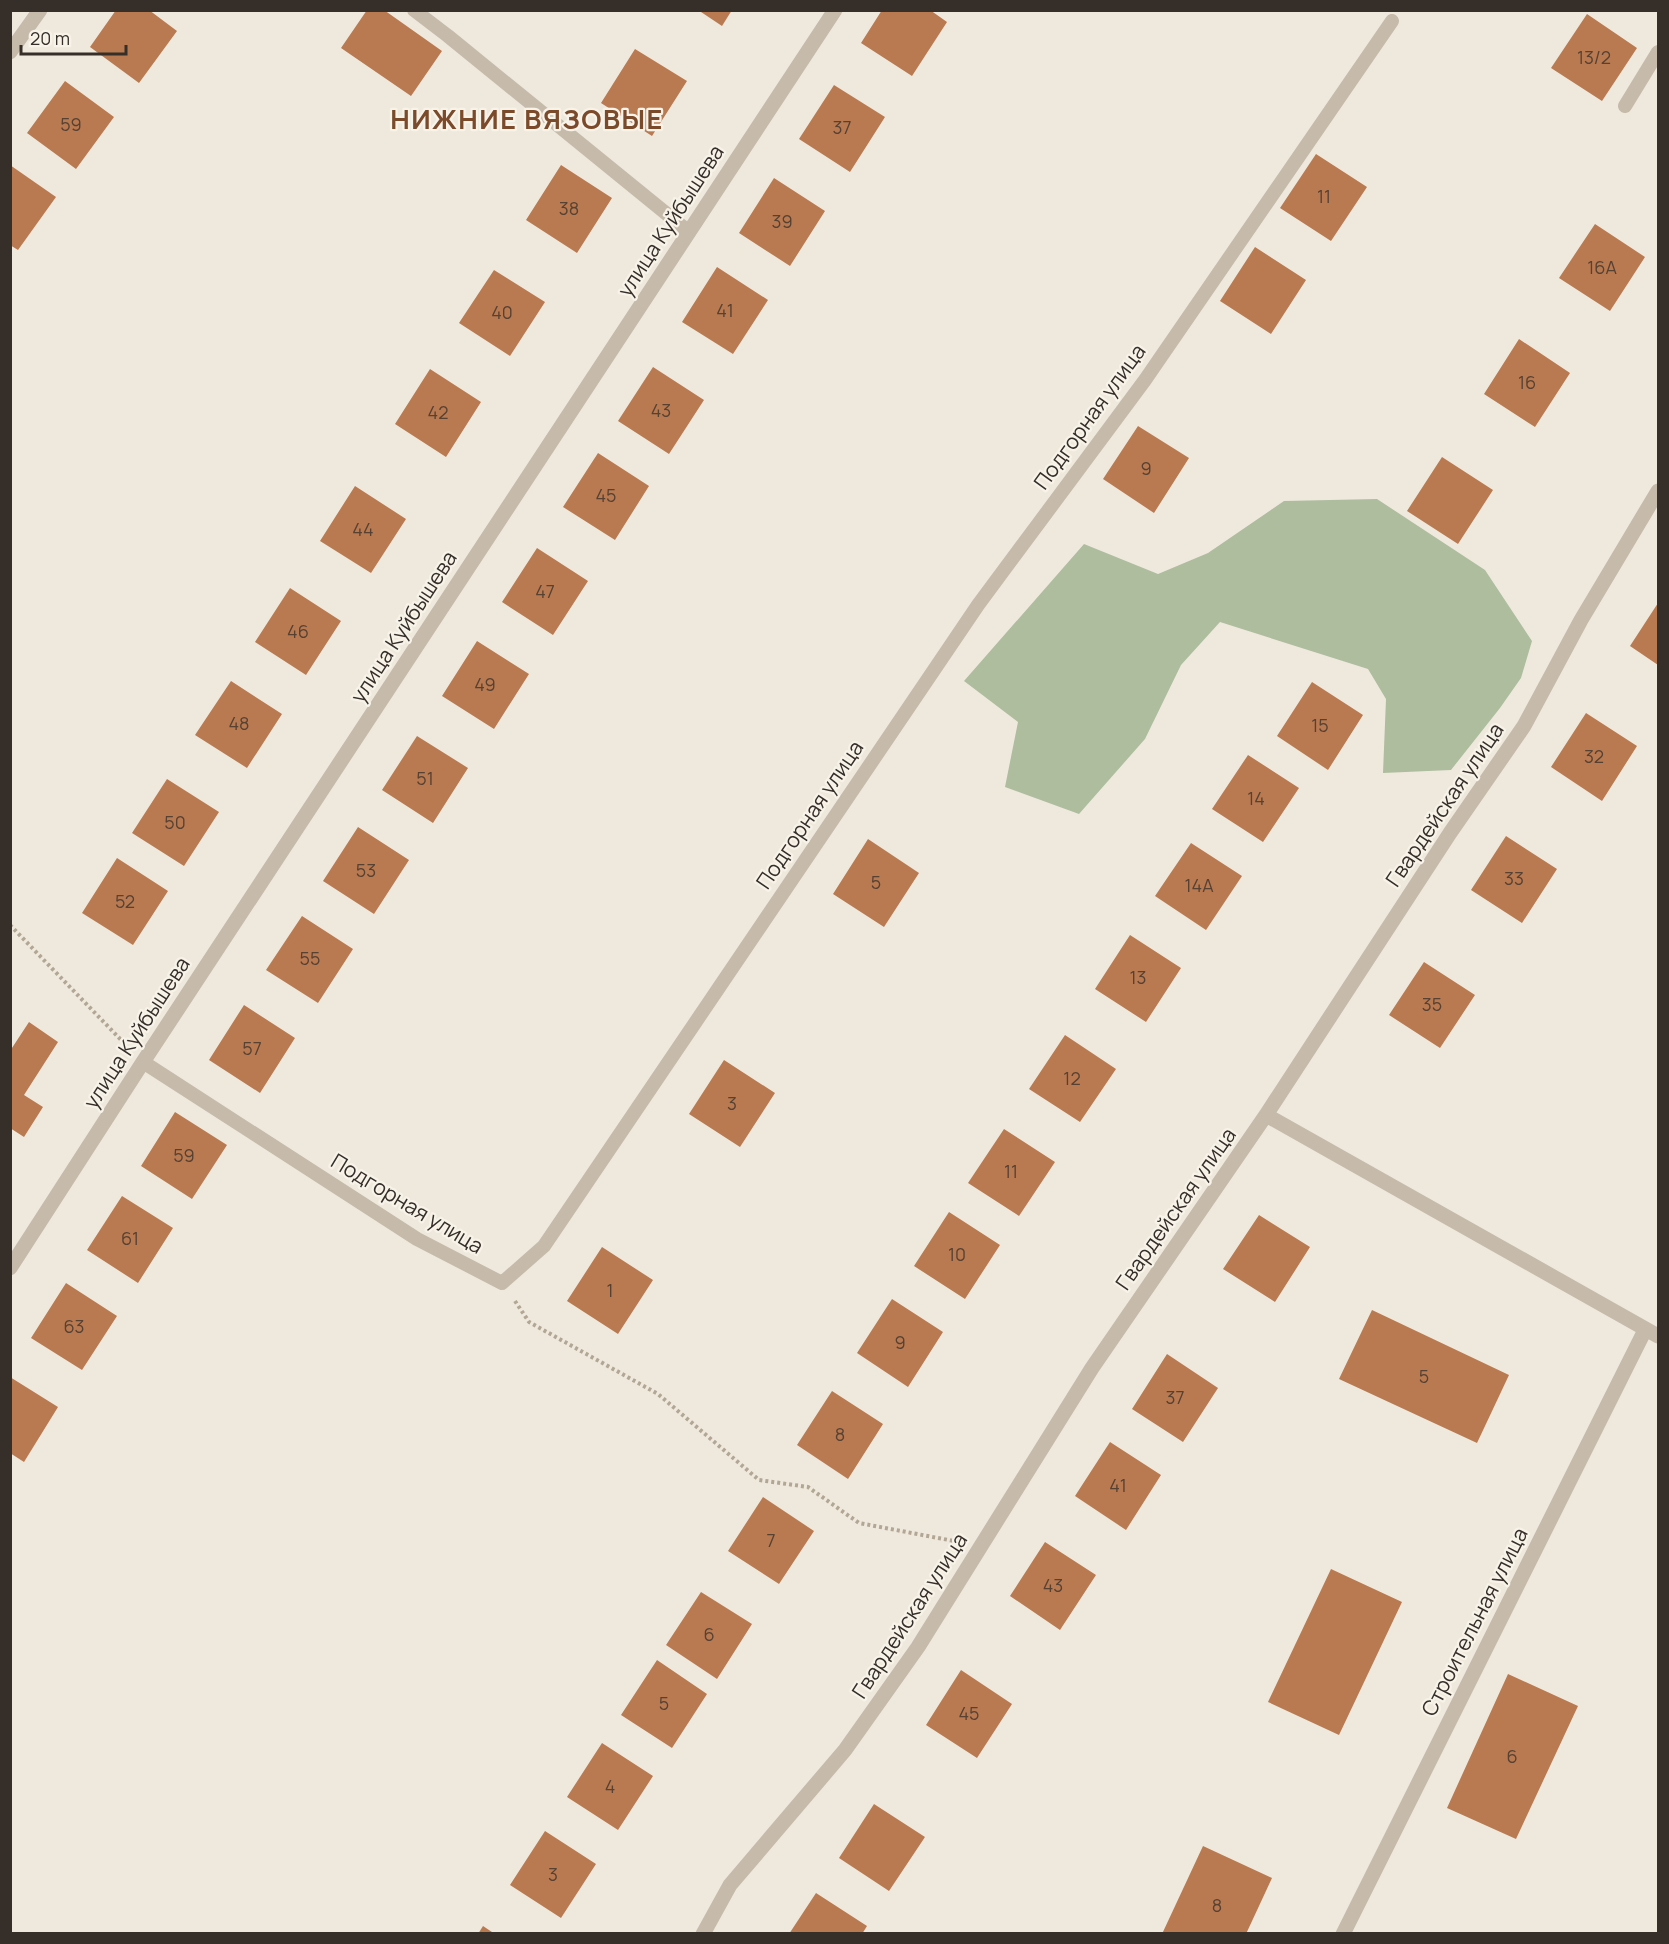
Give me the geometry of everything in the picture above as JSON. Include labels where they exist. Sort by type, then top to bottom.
[{"type":"street","points":[[10,52],[40,10]]},
{"type":"street","name":"улица Куйбышева","points":[[10,1268],[835,10]]},
{"type":"street","name":"Гвардейская улица","points":[[703,1934],[730,1885],[845,1750],[918,1647],[1092,1368],[1266,1115],[1450,833],[1524,726],[1581,620],[1659,491]]},
{"type":"street","points":[[1266,1115],[1652,1333]]},
{"type":"street","name":"Строительная улица","points":[[1343,1934],[1652,1333]]},
{"type":"lane","points":[[414,10],[689,232]]},
{"type":"lane","name":"Подгорная улица","points":[[143,1062],[417,1239],[502,1283],[544,1246],[978,605],[1145,380],[1392,21]]},
{"type":"lane","points":[[1625,106],[1659,52]]},
{"type":"path","points":[[10,925],[143,1062]]},
{"type":"path","points":[[502,1283],[529,1322],[658,1394],[759,1480],[808,1487],[859,1523],[981,1546]]},
{"type":"green space","points":[[1377,499],[1485,570],[1532,641],[1521,678],[1451,770],[1383,773],[1386,699],[1368,669],[1220,622],[1181,665],[1145,739],[1079,814],[1005,787],[1018,722],[964,681],[1084,544],[1158,574],[1208,553],[1284,501]]},
{"type":"building","points":[[116,10],[149,10],[177,31],[139,83],[90,47]]},
{"type":"building","points":[[367,10],[384,10],[442,51],[411,96],[341,48]]},
{"type":"building","points":[[698,10],[732,10],[722,26]]},
{"type":"building","points":[[882,10],[930,10],[947,22],[912,76],[861,43]]},
{"type":"building","points":[[1587,14],[1637,48],[1602,101],[1551,68]]},
{"type":"building","points":[[635,49],[687,81],[652,136],[601,103]]},
{"type":"building","points":[[65,81],[114,117],[76,169],[27,133]]},
{"type":"building","points":[[834,85],[885,117],[850,172],[799,139]]},
{"type":"building","points":[[1316,154],[1367,187],[1331,241],[1280,208]]},
{"type":"building","points":[[10,165],[56,197],[18,250],[10,245]]},
{"type":"building","points":[[561,165],[612,198],[577,253],[526,220]]},
{"type":"building","points":[[774,178],[825,211],[790,266],[739,233]]},
{"type":"building","points":[[1595,224],[1645,257],[1610,311],[1559,278]]},
{"type":"building","points":[[1255,247],[1306,280],[1271,334],[1220,301]]},
{"type":"building","points":[[717,267],[768,300],[733,354],[682,322]]},
{"type":"building","points":[[494,270],[545,302],[510,356],[459,323]]},
{"type":"building","points":[[1519,339],[1570,373],[1535,427],[1484,394]]},
{"type":"building","points":[[653,367],[704,400],[669,454],[618,421]]},
{"type":"building","points":[[430,369],[481,402],[446,457],[395,424]]},
{"type":"building","points":[[1138,426],[1189,458],[1154,513],[1103,479]]},
{"type":"building","points":[[598,453],[649,486],[615,540],[563,507]]},
{"type":"building","points":[[1442,457],[1493,490],[1458,544],[1407,511]]},
{"type":"building","points":[[355,486],[406,519],[371,573],[320,541]]},
{"type":"building","points":[[537,548],[588,581],[553,635],[502,602]]},
{"type":"building","points":[[290,588],[341,621],[306,675],[255,642]]},
{"type":"building","points":[[1658,603],[1658,665],[1630,646]]},
{"type":"building","points":[[477,641],[529,674],[494,729],[442,696]]},
{"type":"building","points":[[231,681],[282,714],[247,768],[195,735]]},
{"type":"building","points":[[1312,682],[1363,715],[1328,770],[1277,736]]},
{"type":"building","points":[[1586,713],[1637,746],[1602,801],[1551,767]]},
{"type":"building","points":[[417,736],[468,768],[433,823],[382,790]]},
{"type":"building","points":[[1248,755],[1299,788],[1263,842],[1212,809]]},
{"type":"building","points":[[167,779],[219,812],[184,866],[132,833]]},
{"type":"building","points":[[358,827],[409,860],[374,914],[323,881]]},
{"type":"building","points":[[1506,836],[1557,869],[1522,923],[1471,890]]},
{"type":"building","points":[[868,839],[919,873],[884,927],[833,894]]},
{"type":"building","points":[[1191,843],[1242,876],[1206,930],[1155,896]]},
{"type":"building","points":[[117,858],[168,891],[133,945],[82,913]]},
{"type":"building","points":[[302,916],[353,949],[318,1003],[266,970]]},
{"type":"building","points":[[1130,935],[1181,968],[1146,1022],[1095,989]]},
{"type":"building","points":[[1424,962],[1475,995],[1440,1048],[1389,1015]]},
{"type":"building","points":[[244,1005],[295,1038],[260,1093],[209,1060]]},
{"type":"building","points":[[29,1022],[58,1042],[24,1095],[43,1107],[24,1137],[10,1128],[10,1051]]},
{"type":"building","points":[[1065,1035],[1116,1069],[1080,1122],[1029,1089]]},
{"type":"building","points":[[724,1060],[775,1093],[740,1147],[689,1114]]},
{"type":"building","points":[[175,1112],[227,1145],[192,1199],[141,1166]]},
{"type":"building","points":[[1004,1129],[1055,1162],[1019,1216],[968,1183]]},
{"type":"building","points":[[122,1196],[173,1228],[138,1283],[87,1250]]},
{"type":"building","points":[[949,1212],[1000,1245],[965,1299],[914,1266]]},
{"type":"building","points":[[1259,1215],[1310,1247],[1275,1302],[1223,1269]]},
{"type":"building","points":[[602,1247],[653,1280],[618,1334],[567,1301]]},
{"type":"building","points":[[66,1283],[117,1316],[82,1370],[31,1338]]},
{"type":"building","points":[[892,1299],[943,1332],[908,1387],[857,1353]]},
{"type":"building","points":[[1372,1310],[1509,1375],[1477,1443],[1339,1379]]},
{"type":"building","points":[[1167,1354],[1218,1388],[1183,1442],[1132,1409]]},
{"type":"building","points":[[10,1377],[58,1407],[24,1462],[10,1453]]},
{"type":"building","points":[[832,1391],[883,1424],[848,1479],[797,1445]]},
{"type":"building","points":[[1110,1442],[1161,1475],[1126,1530],[1075,1496]]},
{"type":"building","points":[[763,1497],[814,1531],[779,1584],[728,1551]]},
{"type":"building","points":[[1045,1542],[1096,1575],[1060,1630],[1010,1596]]},
{"type":"building","points":[[1331,1569],[1402,1602],[1339,1735],[1268,1702]]},
{"type":"building","points":[[701,1592],[752,1624],[717,1679],[666,1645]]},
{"type":"building","points":[[657,1660],[707,1694],[672,1748],[621,1715]]},
{"type":"building","points":[[961,1670],[1012,1704],[977,1758],[926,1725]]},
{"type":"building","points":[[1508,1674],[1578,1706],[1516,1839],[1447,1808]]},
{"type":"building","points":[[602,1743],[653,1776],[618,1830],[567,1797]]},
{"type":"building","points":[[874,1804],[925,1837],[889,1891],[839,1858]]},
{"type":"building","points":[[545,1831],[596,1864],[561,1918],[510,1885]]},
{"type":"building","points":[[1203,1846],[1272,1878],[1246,1934],[1162,1934]]},
{"type":"building","points":[[816,1893],[867,1926],[862,1934],[789,1934]]},
{"type":"building","points":[[483,1926],[495,1934],[478,1934]]},
{"type":"district","name":"НИЖНИЕ ВЯЗОВЫЕ","points":[[527,120]]}]
